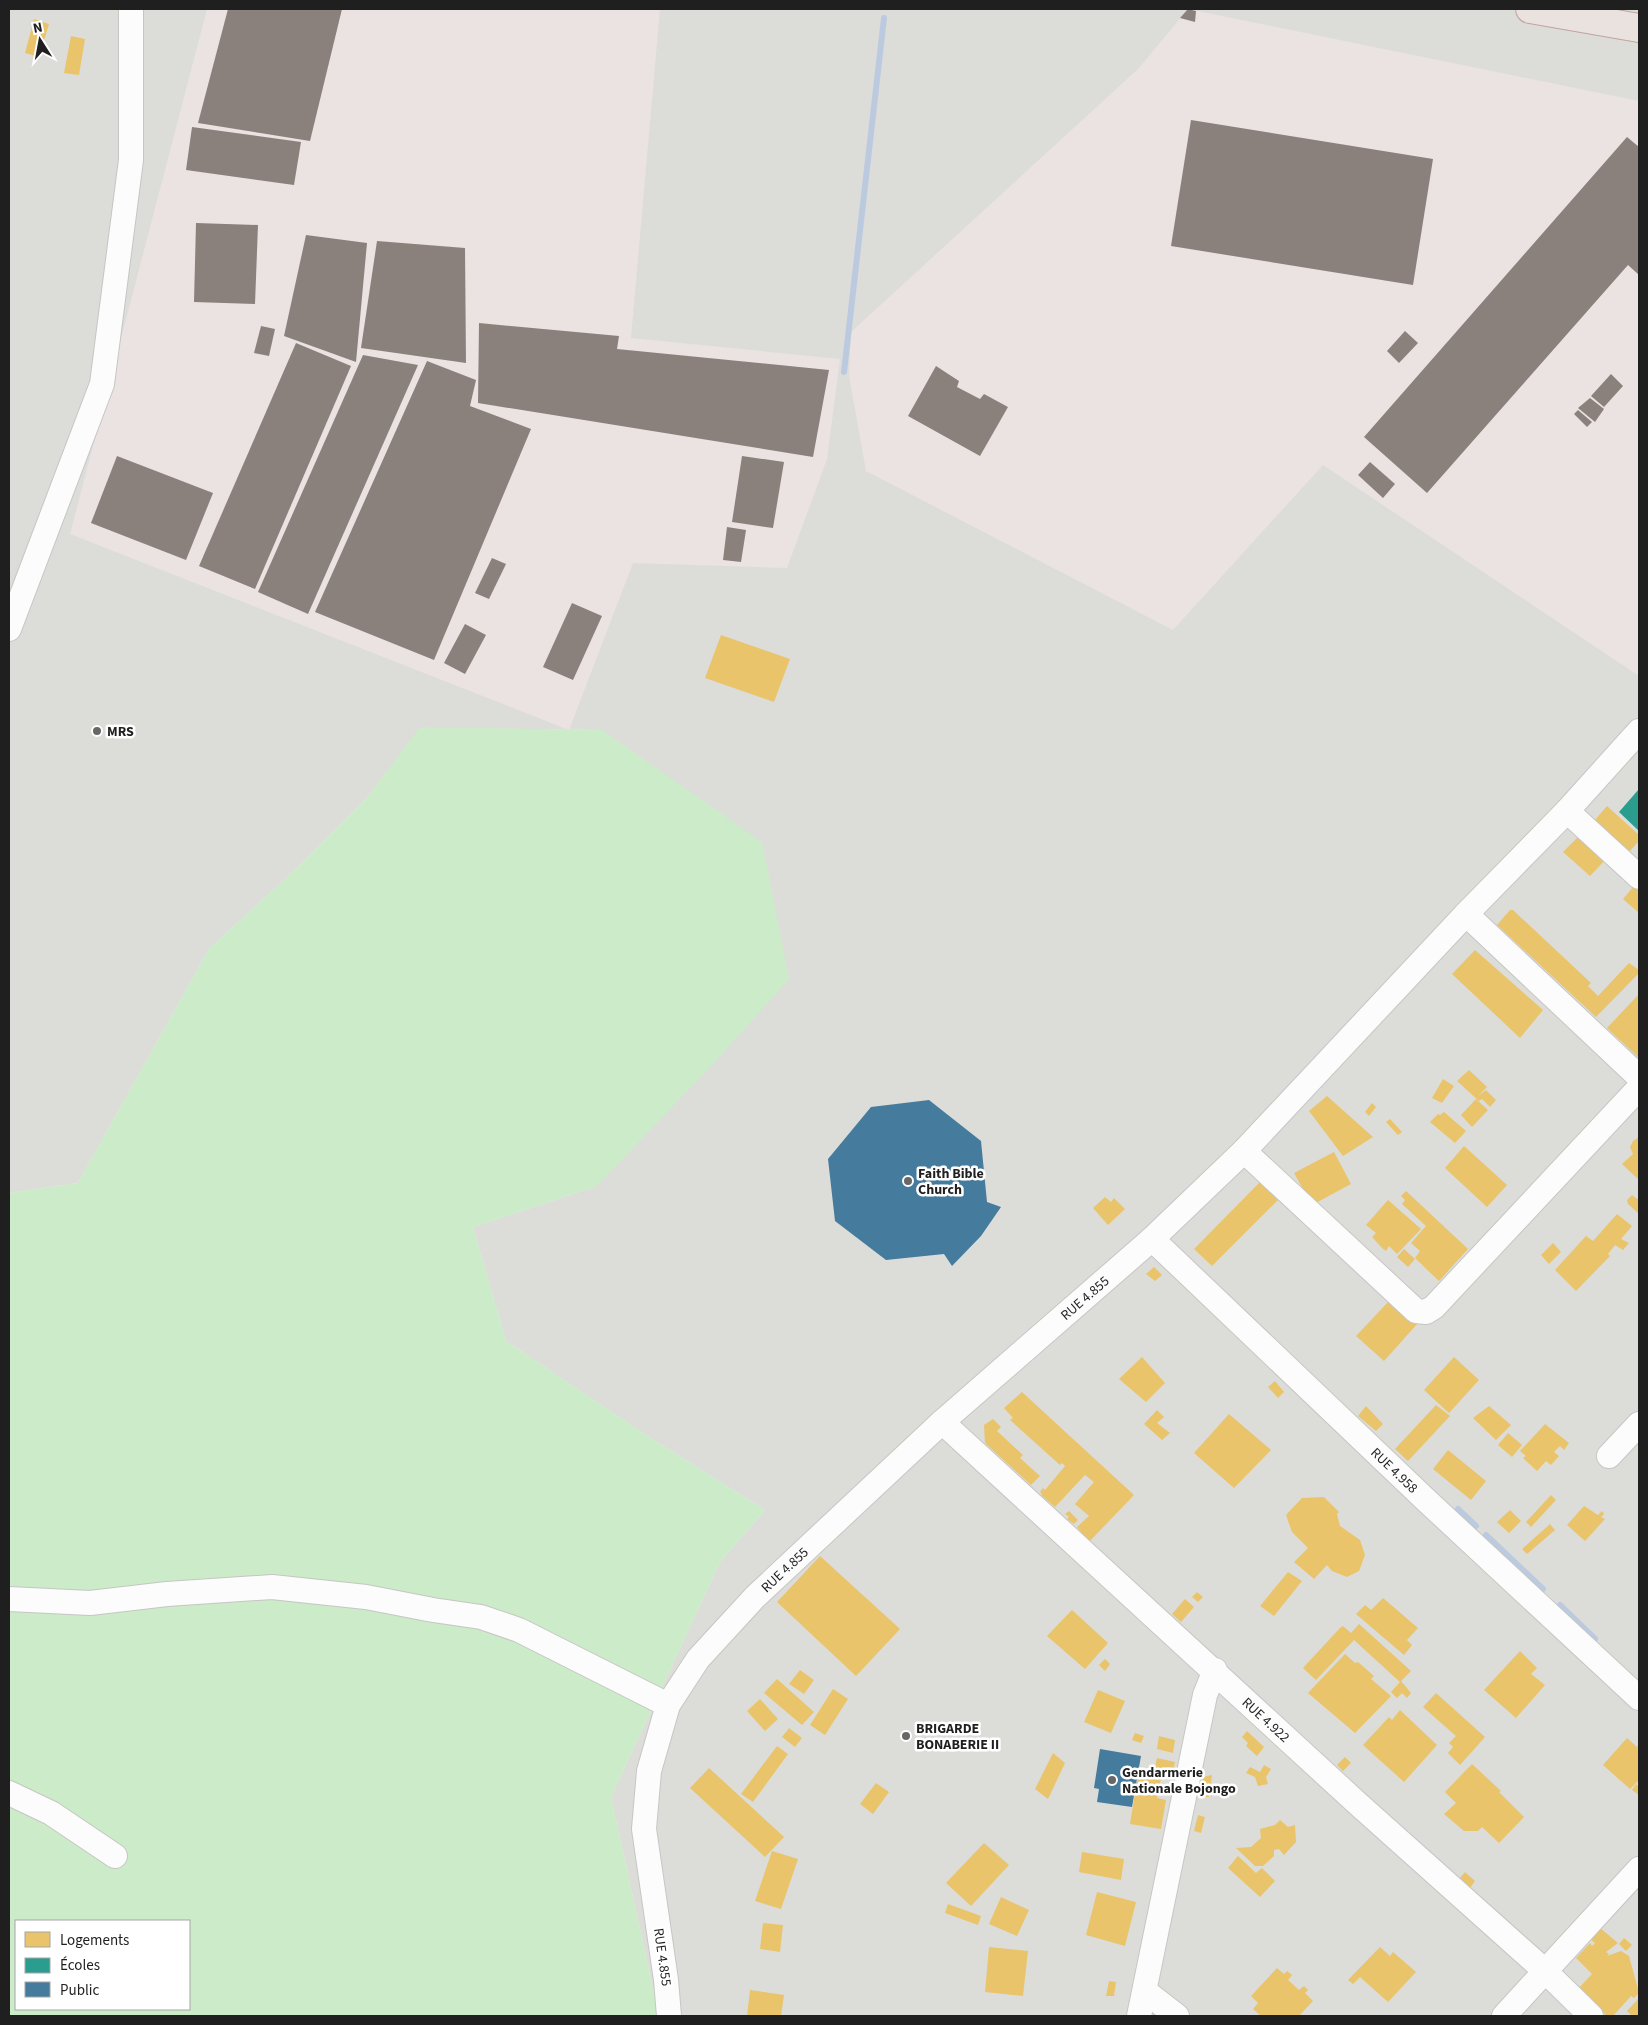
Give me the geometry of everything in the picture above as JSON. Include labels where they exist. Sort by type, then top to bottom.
[{"type":"highway","points":[[1530,9],[1639,28]]},
{"type":"street","points":[[9,629],[102,384],[131,160],[131,9]]},
{"type":"street","name":"RUE 4.855","points":[[669,2016],[666,1980],[644,1829],[649,1771],[668,1705],[698,1659],[755,1598],[942,1422],[1152,1239],[1244,1151],[1466,914],[1567,812],[1639,730]]},
{"type":"street","points":[[1567,812],[1639,877]]},
{"type":"street","points":[[1466,914],[1639,1077]]},
{"type":"street","points":[[1244,1151],[1416,1311],[1426,1312],[1434,1307],[1639,1088]]},
{"type":"street","name":"RUE 4.958","points":[[1152,1239],[1427,1501],[1639,1698]]},
{"type":"street","name":"RUE 4.922","points":[[942,1422],[1357,1802],[1546,1971],[1591,2016]]},
{"type":"street","points":[[1609,1456],[1639,1424]]},
{"type":"street","points":[[9,1600],[90,1603],[272,1587],[366,1597],[481,1617],[519,1630],[668,1705]]},
{"type":"street","points":[[1140,2016],[1205,1694],[1215,1670]]},
{"type":"street","points":[[9,1793],[51,1813],[115,1856]]},
{"type":"street","points":[[1504,2016],[1639,1869]]},
{"type":"street","points":[[1146,1992],[1177,2016]]},
{"type":"shaded area","points":[[9,9],[1639,9],[1639,2016],[659,2016],[611,1797],[720,1562],[765,1510],[652,1439],[506,1341],[473,1227],[597,1186],[602,730],[420,728],[367,798],[298,867],[209,949],[78,1183],[9,1193]]},
{"type":"shaded area","points":[[207,9],[660,9],[631,338],[840,359],[827,459],[787,568],[633,563],[569,730],[70,534]]},
{"type":"shaded area","points":[[1188,9],[1639,101],[1639,676],[1323,465],[1173,630],[866,471],[849,376],[851,332],[1138,69]]},
{"type":"green space","points":[[420,727],[602,730],[762,842],[789,979],[712,1065],[597,1186],[473,1227],[506,1341],[652,1439],[765,1510],[720,1562],[611,1797],[659,2016],[9,2016],[9,1193],[78,1183],[209,949],[298,867],[367,798]]},
{"type":"building: Logements","points":[[34,19],[49,24],[39,57],[25,53]]},
{"type":"building: Logements","points":[[71,36],[85,39],[79,75],[64,73]]},
{"type":"building: Logements","points":[[721,635],[790,659],[774,702],[705,678]]},
{"type":"building: Logements","points":[[1607,806],[1639,835],[1639,841],[1629,852],[1594,821]]},
{"type":"building: Logements","points":[[1579,836],[1605,860],[1590,876],[1563,852]]},
{"type":"building: Logements","points":[[1634,886],[1639,891],[1639,913],[1623,899]]},
{"type":"building: Logements","points":[[1510,910],[1513,910],[1591,983],[1588,986],[1598,996],[1629,963],[1639,970],[1639,973],[1596,1017],[1497,925]]},
{"type":"building: Logements","points":[[1475,950],[1543,1010],[1520,1038],[1452,974]]},
{"type":"building: Logements","points":[[1639,994],[1639,1058],[1607,1028]]},
{"type":"building: Logements","points":[[1469,1070],[1487,1087],[1478,1096],[1486,1090],[1496,1100],[1490,1107],[1482,1099],[1479,1101],[1457,1081]]},
{"type":"building: Logements","points":[[1443,1079],[1454,1086],[1442,1103],[1432,1098]]},
{"type":"building: Logements","points":[[1327,1096],[1373,1137],[1343,1156],[1309,1111]]},
{"type":"building: Logements","points":[[1476,1099],[1488,1110],[1472,1127],[1461,1115]]},
{"type":"building: Logements","points":[[1372,1103],[1376,1107],[1369,1116],[1365,1112]]},
{"type":"building: Logements","points":[[1444,1112],[1466,1131],[1455,1143],[1430,1122],[1438,1114],[1440,1115]]},
{"type":"building: Logements","points":[[1390,1119],[1402,1132],[1398,1135],[1386,1122]]},
{"type":"building: Logements","points":[[1639,1137],[1639,1180],[1622,1164],[1633,1154],[1630,1147],[1633,1141]]},
{"type":"building: Logements","points":[[1464,1146],[1507,1185],[1487,1207],[1445,1168]]},
{"type":"building: Logements","points":[[1334,1152],[1351,1184],[1312,1205],[1294,1173]]},
{"type":"building: Logements","points":[[1264,1178],[1282,1196],[1212,1266],[1194,1249]]},
{"type":"building: Logements","points":[[1406,1191],[1468,1249],[1439,1281],[1415,1258],[1420,1251],[1411,1243],[1426,1226],[1402,1204],[1405,1200],[1401,1196]]},
{"type":"building: Logements","points":[[1632,1195],[1637,1199],[1639,1197],[1639,1214],[1628,1204],[1627,1200]]},
{"type":"building: Logements","points":[[1105,1197],[1111,1202],[1114,1198],[1125,1209],[1108,1225],[1093,1208]]},
{"type":"building: Logements","points":[[1388,1200],[1421,1229],[1397,1254],[1389,1246],[1386,1251],[1382,1248],[1372,1237],[1376,1233],[1366,1225]]},
{"type":"building: Logements","points":[[1617,1214],[1632,1226],[1621,1239],[1629,1243],[1623,1250],[1615,1245],[1608,1254],[1610,1256],[1576,1291],[1555,1270],[1586,1236],[1593,1241]]},
{"type":"building: Logements","points":[[1553,1243],[1561,1252],[1549,1264],[1541,1255]]},
{"type":"building: Logements","points":[[1404,1249],[1415,1259],[1408,1267],[1397,1257]]},
{"type":"building: Logements","points":[[1154,1267],[1162,1275],[1155,1281],[1146,1274]]},
{"type":"building: Logements","points":[[1391,1299],[1418,1323],[1384,1361],[1356,1336]]},
{"type":"building: Logements","points":[[1142,1357],[1165,1383],[1146,1402],[1119,1379]]},
{"type":"building: Logements","points":[[1454,1357],[1479,1380],[1449,1413],[1424,1390]]},
{"type":"building: Logements","points":[[1275,1381],[1284,1392],[1278,1398],[1268,1387]]},
{"type":"building: Logements","points":[[1022,1392],[1134,1495],[1089,1542],[1077,1527],[1089,1516],[1075,1504],[1094,1482],[1085,1475],[1055,1507],[1041,1495],[1040,1492],[1043,1488],[1045,1490],[1065,1466],[1062,1463],[1060,1465],[1010,1420],[1013,1418],[1004,1408]]},
{"type":"building: Logements","points":[[1436,1405],[1450,1416],[1408,1461],[1395,1449]]},
{"type":"building: Logements","points":[[1366,1406],[1383,1424],[1376,1431],[1358,1416]]},
{"type":"building: Logements","points":[[1489,1406],[1511,1425],[1496,1440],[1473,1418]]},
{"type":"building: Logements","points":[[1157,1410],[1164,1417],[1157,1423],[1170,1433],[1162,1440],[1144,1424]]},
{"type":"building: Logements","points":[[1229,1414],[1271,1450],[1234,1488],[1194,1453]]},
{"type":"building: Logements","points":[[993,1419],[1001,1427],[997,1431],[1023,1455],[1020,1458],[1040,1476],[1031,1485],[985,1443],[984,1425]]},
{"type":"building: Logements","points":[[1545,1424],[1569,1443],[1564,1450],[1560,1446],[1554,1452],[1559,1456],[1551,1465],[1546,1461],[1537,1471],[1523,1458],[1526,1456],[1520,1451]]},
{"type":"building: Logements","points":[[1508,1433],[1522,1445],[1512,1457],[1498,1445]]},
{"type":"building: Logements","points":[[1448,1450],[1486,1481],[1471,1500],[1433,1469]]},
{"type":"building: Logements","points":[[1551,1495],[1556,1500],[1531,1527],[1526,1522]]},
{"type":"building: Logements","points":[[1324,1497],[1339,1512],[1337,1514],[1340,1526],[1360,1540],[1365,1555],[1359,1571],[1347,1577],[1332,1571],[1327,1565],[1314,1579],[1294,1562],[1308,1548],[1292,1532],[1286,1515],[1302,1498]]},
{"type":"building: Logements","points":[[1584,1506],[1598,1515],[1602,1511],[1604,1514],[1601,1517],[1605,1519],[1585,1541],[1567,1525]]},
{"type":"building: Logements","points":[[1510,1510],[1521,1521],[1509,1533],[1497,1522]]},
{"type":"building: Logements","points":[[1069,1511],[1078,1520],[1074,1524],[1067,1519],[1069,1517],[1065,1514]]},
{"type":"building: Logements","points":[[1550,1524],[1555,1530],[1527,1554],[1522,1549]]},
{"type":"building: Logements","points":[[820,1556],[900,1629],[856,1676],[777,1602]]},
{"type":"building: Logements","points":[[1288,1572],[1302,1581],[1274,1616],[1260,1606]]},
{"type":"building: Logements","points":[[1197,1592],[1203,1597],[1198,1602],[1192,1597]]},
{"type":"building: Logements","points":[[1383,1598],[1418,1628],[1407,1640],[1412,1645],[1404,1655],[1356,1614],[1365,1605],[1371,1610]]},
{"type":"building: Logements","points":[[1185,1599],[1194,1607],[1181,1622],[1172,1614]]},
{"type":"building: Logements","points":[[1072,1610],[1108,1643],[1085,1669],[1047,1636]]},
{"type":"building: Logements","points":[[1359,1624],[1411,1671],[1401,1681],[1411,1693],[1407,1698],[1402,1693],[1397,1698],[1391,1692],[1400,1682],[1354,1640],[1316,1680],[1303,1668],[1340,1628],[1343,1626],[1351,1633]]},
{"type":"building: Logements","points":[[1520,1651],[1537,1668],[1531,1674],[1545,1685],[1516,1718],[1484,1690]]},
{"type":"building: Logements","points":[[1345,1654],[1374,1676],[1371,1679],[1391,1696],[1355,1733],[1308,1693]]},
{"type":"building: Logements","points":[[1105,1659],[1110,1664],[1105,1671],[1099,1665]]},
{"type":"building: Logements","points":[[800,1670],[814,1680],[804,1694],[789,1684]]},
{"type":"building: Logements","points":[[777,1679],[814,1712],[802,1725],[764,1693]]},
{"type":"building: Logements","points":[[833,1689],[848,1699],[825,1735],[810,1725]]},
{"type":"building: Logements","points":[[1098,1690],[1125,1701],[1111,1733],[1084,1722]]},
{"type":"building: Logements","points":[[1436,1693],[1485,1737],[1460,1765],[1448,1753],[1453,1747],[1449,1743],[1456,1736],[1423,1707]]},
{"type":"building: Logements","points":[[760,1699],[778,1719],[765,1731],[747,1711]]},
{"type":"building: Logements","points":[[1400,1710],[1437,1745],[1404,1782],[1363,1745],[1389,1717],[1392,1720]]},
{"type":"building: Logements","points":[[789,1728],[802,1738],[795,1747],[782,1737]]},
{"type":"building: Logements","points":[[1247,1731],[1264,1747],[1257,1756],[1246,1746],[1248,1743],[1242,1737]]},
{"type":"building: Logements","points":[[1135,1733],[1144,1736],[1141,1743],[1132,1740]]},
{"type":"building: Logements","points":[[1159,1736],[1175,1740],[1173,1753],[1157,1749]]},
{"type":"building: Logements","points":[[1627,1738],[1637,1747],[1639,1744],[1639,1780],[1630,1789],[1603,1765]]},
{"type":"building: Logements","points":[[777,1746],[788,1754],[753,1802],[741,1794]]},
{"type":"building: Logements","points":[[1053,1753],[1065,1763],[1048,1799],[1035,1789]]},
{"type":"building: Logements","points":[[1345,1757],[1351,1763],[1343,1771],[1337,1765]]},
{"type":"building: Logements","points":[[1157,1758],[1175,1762],[1172,1776],[1162,1774],[1157,1798],[1166,1800],[1161,1829],[1130,1824],[1139,1769],[1154,1771]]},
{"type":"building: Logements","points":[[1472,1764],[1501,1791],[1499,1792],[1524,1817],[1499,1843],[1482,1827],[1478,1831],[1464,1831],[1444,1814],[1456,1803],[1445,1792]]},
{"type":"building: Logements","points":[[1264,1765],[1271,1769],[1266,1777],[1268,1784],[1258,1786],[1255,1777],[1246,1773],[1250,1767],[1260,1772]]},
{"type":"building: Logements","points":[[709,1768],[784,1837],[765,1857],[690,1788]]},
{"type":"building: Logements","points":[[1212,1775],[1209,1797],[1200,1797],[1203,1777]]},
{"type":"building: Logements","points":[[876,1783],[889,1792],[873,1814],[860,1804]]},
{"type":"building: Logements","points":[[1636,1784],[1639,1787],[1639,1795],[1632,1790]]},
{"type":"building: Logements","points":[[1198,1815],[1205,1817],[1201,1833],[1194,1831]]},
{"type":"building: Logements","points":[[1280,1820],[1288,1827],[1295,1825],[1296,1842],[1284,1855],[1279,1849],[1274,1850],[1274,1856],[1263,1866],[1255,1866],[1236,1848],[1251,1847],[1261,1838],[1260,1829],[1275,1825]]},
{"type":"building: Logements","points":[[984,1843],[1009,1865],[971,1906],[946,1883]]},
{"type":"building: Logements","points":[[772,1851],[798,1859],[781,1909],[755,1901]]},
{"type":"building: Logements","points":[[1082,1852],[1124,1859],[1121,1880],[1079,1872]]},
{"type":"building: Logements","points":[[1238,1856],[1256,1873],[1262,1868],[1275,1881],[1260,1897],[1228,1868]]},
{"type":"building: Logements","points":[[1465,1872],[1475,1881],[1470,1888],[1459,1879]]},
{"type":"building: Logements","points":[[1097,1892],[1136,1902],[1125,1946],[1086,1935]]},
{"type":"building: Logements","points":[[1001,1897],[1029,1910],[1017,1936],[989,1924]]},
{"type":"building: Logements","points":[[948,1904],[981,1916],[978,1925],[945,1913]]},
{"type":"building: Logements","points":[[763,1923],[783,1925],[780,1952],[760,1949]]},
{"type":"building: Logements","points":[[1599,1927],[1618,1943],[1606,1952],[1609,1954],[1607,1956],[1621,1951],[1629,1956],[1638,1989],[1639,1987],[1639,1993],[1634,1998],[1631,1996],[1613,2016],[1607,2016],[1578,1989],[1592,1974],[1576,1958],[1590,1943],[1592,1946],[1595,1943],[1589,1938]]},
{"type":"building: Logements","points":[[1624,1938],[1632,1945],[1626,1951],[1619,1944]]},
{"type":"building: Logements","points":[[989,1947],[1028,1951],[1023,1996],[985,1992]]},
{"type":"building: Logements","points":[[1380,1947],[1390,1956],[1393,1952],[1416,1972],[1388,2002],[1360,1977],[1353,1984],[1348,1980]]},
{"type":"building: Logements","points":[[1277,1968],[1284,1974],[1287,1971],[1292,1975],[1288,1980],[1299,1990],[1304,1986],[1308,1990],[1305,1993],[1313,2001],[1299,2016],[1261,2016],[1253,2009],[1258,2003],[1251,1996]]},
{"type":"building: Logements","points":[[1109,1981],[1116,1982],[1114,1996],[1106,1996]]},
{"type":"building: Logements","points":[[750,1990],[784,1995],[781,2016],[747,2016]]},
{"type":"building: Logements","points":[[1639,1998],[1639,2016],[1632,2016],[1627,2011]]},
{"type":"building: Écoles","points":[[1639,789],[1639,831],[1619,812]]},
{"type":"building: Public","name":"Faith Bible Church","points":[[929,1100],[981,1141],[987,1202],[1001,1207],[981,1236],[952,1266],[944,1254],[886,1260],[835,1221],[828,1159],[871,1107]]},
{"type":"building: Public","points":[[1100,1749],[1141,1756],[1132,1807],[1097,1802],[1099,1789],[1094,1788]]},
{"type":"building: Industrie","points":[[228,9],[342,9],[310,141],[198,123]]},
{"type":"building: Industrie","points":[[1188,9],[1196,11],[1195,22],[1180,18]]},
{"type":"building: Industrie","points":[[1191,120],[1433,159],[1413,285],[1171,246]]},
{"type":"building: Industrie","points":[[192,127],[301,142],[294,185],[186,170]]},
{"type":"building: Industrie","points":[[1627,137],[1639,147],[1639,275],[1628,265],[1427,493],[1364,437]]},
{"type":"building: Industrie","points":[[196,223],[258,225],[255,304],[194,302]]},
{"type":"building: Industrie","points":[[306,235],[367,243],[356,362],[284,336]]},
{"type":"building: Industrie","points":[[377,241],[465,248],[466,363],[361,348]]},
{"type":"building: Industrie","points":[[479,323],[619,336],[617,349],[829,370],[813,457],[478,403]]},
{"type":"building: Industrie","points":[[261,326],[275,329],[269,356],[254,353]]},
{"type":"building: Industrie","points":[[1405,331],[1418,343],[1399,363],[1387,351]]},
{"type":"building: Industrie","points":[[296,343],[351,366],[255,589],[199,566]]},
{"type":"building: Industrie","points":[[363,355],[418,365],[308,614],[258,592]]},
{"type":"building: Industrie","points":[[427,361],[476,380],[470,406],[531,429],[434,660],[315,612]]},
{"type":"building: Industrie","points":[[936,366],[959,381],[957,387],[980,399],[984,394],[1008,407],[980,456],[908,416]]},
{"type":"building: Industrie","points":[[1611,374],[1623,386],[1604,407],[1591,396]]},
{"type":"building: Industrie","points":[[1590,398],[1604,409],[1595,422],[1578,408]]},
{"type":"building: Industrie","points":[[1578,410],[1592,422],[1587,427],[1574,414]]},
{"type":"building: Industrie","points":[[117,456],[213,493],[186,560],[91,523]]},
{"type":"building: Industrie","points":[[742,456],[784,462],[773,528],[732,522]]},
{"type":"building: Industrie","points":[[1370,462],[1395,484],[1383,498],[1358,475]]},
{"type":"building: Industrie","points":[[727,527],[746,530],[741,562],[723,560]]},
{"type":"building: Industrie","points":[[492,558],[506,564],[489,599],[475,593]]},
{"type":"building: Industrie","points":[[572,603],[602,616],[573,680],[543,667]]},
{"type":"building: Industrie","points":[[465,624],[486,635],[465,674],[444,663]]},
{"type":"waterway","points":[[844,372],[884,18]]},
{"type":"waterway","points":[[1458,1509],[1476,1526]]},
{"type":"waterway","points":[[1486,1535],[1543,1589]]},
{"type":"waterway","points":[[1560,1605],[1595,1639]]},
{"type":"place","name":"MRS","points":[[97,731]]},
{"type":"place","name":"Faith Bible Church","points":[[908,1181]]},
{"type":"place","name":"BRIGARDE BONABERIE II","points":[[906,1736]]},
{"type":"place","name":"Gendarmerie Nationale Bojongo","points":[[1112,1780]]}]
